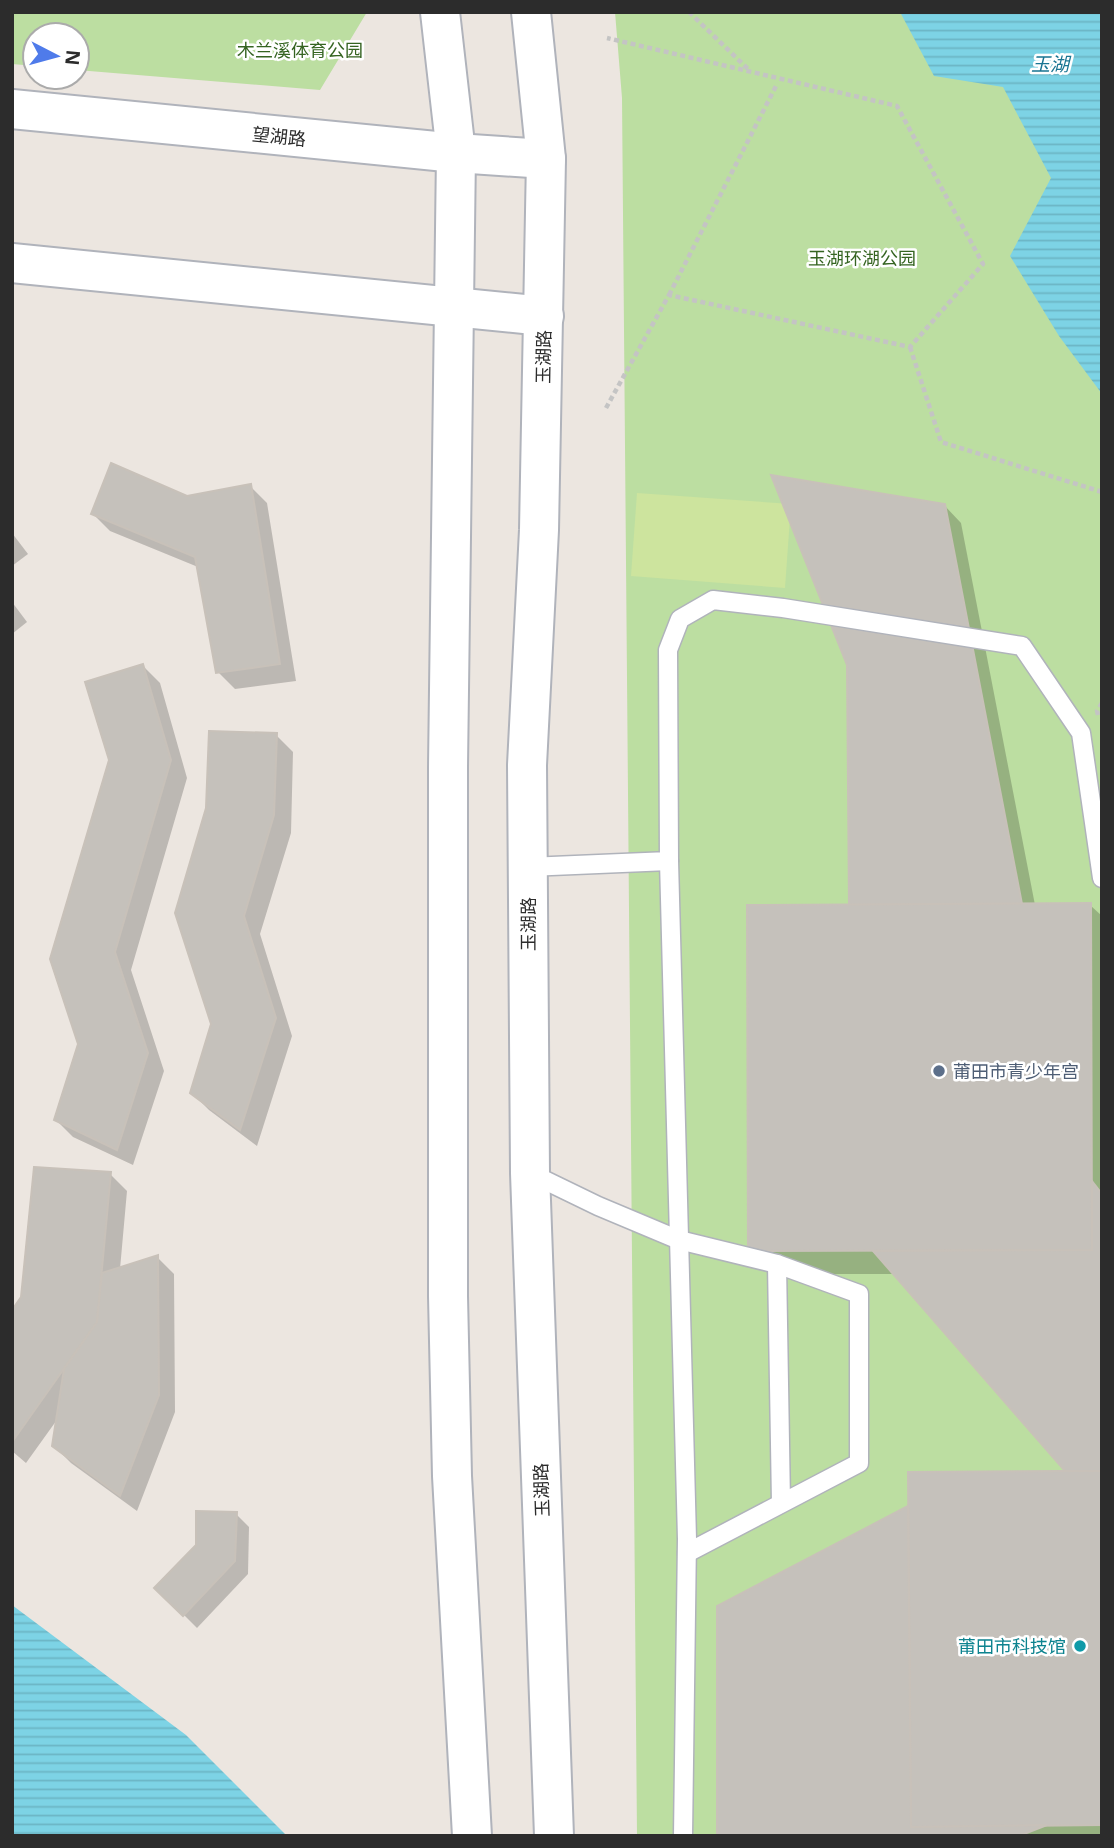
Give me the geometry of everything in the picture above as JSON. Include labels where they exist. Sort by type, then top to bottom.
[{"type":"main road","points":[[440,12],[456,153],[447,850],[448,1296],[452,1476],[472,1836]]},
{"type":"main road","name":"玉湖路","points":[[531,12],[546,159],[539,530],[527,765],[530,1173],[554,1836]]},
{"type":"main road","name":"望湖路","points":[[12,109],[456,153],[546,159]]},
{"type":"main road","points":[[12,263],[544,316]]},
{"type":"lane","points":[[683,1836],[687,1553],[669,861],[668,650],[680,619],[713,600],[783,608],[1022,646],[1081,733],[1102,878]]},
{"type":"lane","points":[[528,867],[669,861]]},
{"type":"lane","points":[[530,1173],[598,1206],[679,1240],[777,1264],[859,1294],[859,1463],[687,1553]]},
{"type":"lane","points":[[777,1264],[781,1503]]},
{"type":"path","points":[[689,12],[750,72]]},
{"type":"path","points":[[607,38],[897,106],[983,264],[910,347]]},
{"type":"path","points":[[607,408],[669,295],[776,86]]},
{"type":"path","points":[[669,295],[910,347]]},
{"type":"path","points":[[910,347],[941,442],[1102,492]]},
{"type":"green space","name":"木兰溪体育公园","points":[[12,12],[367,12],[320,90],[91,71],[91,21],[21,21],[21,65],[12,64]]},
{"type":"green space","name":"玉湖环湖公园","points":[[615,12],[1102,12],[1102,1836],[637,1836],[622,98]]},
{"type":"green space","points":[[637,493],[791,504],[785,588],[631,576]]},
{"type":"water","name":"玉湖","points":[[900,12],[1102,12],[1102,394],[1059,336],[1010,256],[1051,178],[1003,87],[934,76]]},
{"type":"water","points":[[12,1605],[186,1735],[287,1836],[12,1836]]},
{"type":"building","points":[[111,463],[187,496],[251,484],[280,664],[216,673],[195,557],[91,514]]},
{"type":"building","points":[[771,475],[945,504],[1022,904],[849,905],[847,665]]},
{"type":"building","points":[[143,664],[171,760],[115,952],[148,1053],[117,1150],[54,1120],[78,1044],[50,959],[109,760],[85,682]]},
{"type":"building","points":[[209,731],[277,733],[274,815],[244,916],[276,1018],[240,1130],[190,1093],[211,1024],[175,913],[206,808]]},
{"type":"building","points":[[1091,903],[1092,1250],[748,1251],[747,905]]},
{"type":"building","points":[[34,1167],[111,1172],[97,1322],[12,1442],[12,1310],[21,1297]]},
{"type":"building","points":[[1092,1181],[1102,1194],[1102,1471],[1065,1471],[873,1251],[1092,1250]]},
{"type":"building","points":[[158,1255],[159,1395],[120,1496],[52,1446],[64,1369],[97,1322],[102,1273]]},
{"type":"building","points":[[1102,1471],[1102,1825],[911,1827],[908,1472]]},
{"type":"building","points":[[908,1506],[911,1827],[1047,1825],[1019,1836],[720,1836],[717,1833],[717,1606]]},
{"type":"building","points":[[196,1511],[237,1512],[235,1561],[183,1616],[154,1588],[196,1545]]},
{"type":"place","name":"莆田市青少年宫","points":[[939,1071]]},
{"type":"place","name":"莆田市科技馆","points":[[1080,1646]]}]
